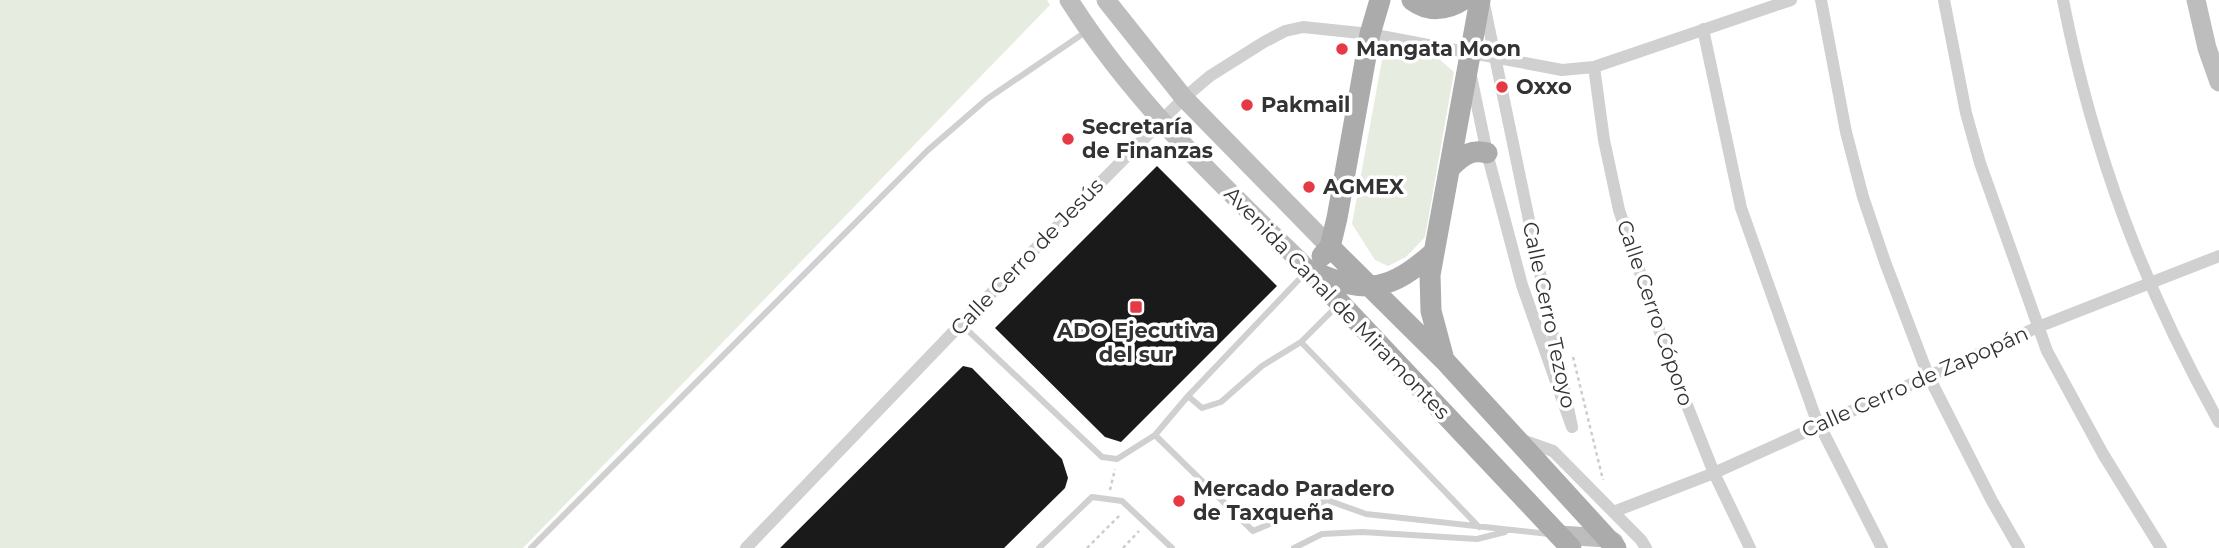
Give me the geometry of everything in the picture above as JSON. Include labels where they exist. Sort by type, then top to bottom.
[{"type":"main road","name":"Avenida Canal de Miramontes","points":[[1069,0],[1121,74],[1161,121],[1212,176],[1309,270],[1565,542],[1616,544]]},
{"type":"main road","name":"Avenida Canal de Miramontes","points":[[1106,0],[1184,98],[1445,361],[1616,544]]},
{"type":"main road","points":[[1370,34],[1371,0]]},
{"type":"main road","points":[[1380,0],[1370,34],[1330,247],[1309,270],[1345,284],[1370,286],[1406,276],[1434,253]]},
{"type":"main road","points":[[1412,0],[1426,8],[1437,10],[1463,0]]},
{"type":"main road","points":[[1445,361],[1434,326],[1429,295],[1434,253],[1482,0]]},
{"type":"main road","points":[[2196,0],[2207,48],[2219,82]]},
{"type":"main road","points":[[1452,166],[1468,153],[1488,153]]},
{"type":"street","name":"Calle Cerro Tezoyo","points":[[1470,59],[1488,153],[1522,285],[1572,427],[1482,0]]},
{"type":"street","name":"Calle Cerro de Jesús","points":[[746,548],[961,324],[1184,98],[1210,76],[1285,31],[1303,27],[1370,34],[1470,59],[1562,70],[1594,67],[1791,0]]},
{"type":"street","points":[[1821,0],[1846,132],[1863,197],[1928,376],[2019,548]]},
{"type":"street","points":[[1944,0],[1969,126],[2047,351],[2103,454],[2161,548]]},
{"type":"street","points":[[2063,0],[2081,84],[2104,165],[2150,284],[2219,422]]},
{"type":"street","points":[[1703,29],[1741,208],[1820,425],[1882,548]]},
{"type":"street","name":"Calle Cerro Cóporo","points":[[1594,67],[1604,139],[1619,209],[1671,365],[1714,472],[1750,548]]},
{"type":"street","name":"Calle Cerro de Zapopán","points":[[1613,512],[1714,472],[2038,327],[2219,256]]},
{"type":"street","name":"Avenida Canal de Miramontes","points":[[1515,438],[1553,451],[1646,548]]},
{"type":"lane","points":[[531,548],[928,150],[987,99],[1088,30]]},
{"type":"lane","points":[[961,324],[1102,457],[1117,459],[1155,435],[1188,396],[1309,270]]},
{"type":"lane","points":[[1188,396],[1202,408],[1221,402],[1262,366],[1301,342],[1340,303]]},
{"type":"lane","points":[[1301,342],[1479,527]]},
{"type":"lane","points":[[1155,435],[1254,530],[1327,500],[1366,514],[1511,530],[1565,542]]},
{"type":"lane","points":[[1040,548],[1092,497],[1122,501],[1172,548]]},
{"type":"lane","points":[[1294,548],[1322,534],[1362,532],[1477,539],[1511,530]]},
{"type":"path","points":[[1087,548],[1128,506]]},
{"type":"path","points":[[1123,548],[1146,524]]},
{"type":"shaded area","points":[[0,0],[1047,0],[1050,5],[523,548],[0,548]]},
{"type":"shaded area","points":[[1419,47],[1454,72],[1425,237],[1406,257],[1388,266],[1375,260],[1352,224],[1382,60],[1400,51]]},
{"type":"building","name":"ADO Ejecutiva del sur","points":[[1157,166],[1277,286],[1121,442],[1105,437],[995,328]]},
{"type":"building","points":[[963,366],[972,368],[1062,459],[1068,478],[1060,493],[1004,548],[780,548]]},
{"type":"place","name":"Mangata Moon","points":[[1342,49]]},
{"type":"place","name":"Oxxo","points":[[1502,87]]},
{"type":"place","name":"Pakmail","points":[[1247,105]]},
{"type":"place","name":"Secretaría de Finanzas","points":[[1068,139]]},
{"type":"place","name":"AGMEX","points":[[1309,187]]},
{"type":"place","name":"ADO Ejecutiva del sur","points":[[1136,307]]},
{"type":"place","name":"Mercado Paradero de Taxqueña","points":[[1179,501]]}]
